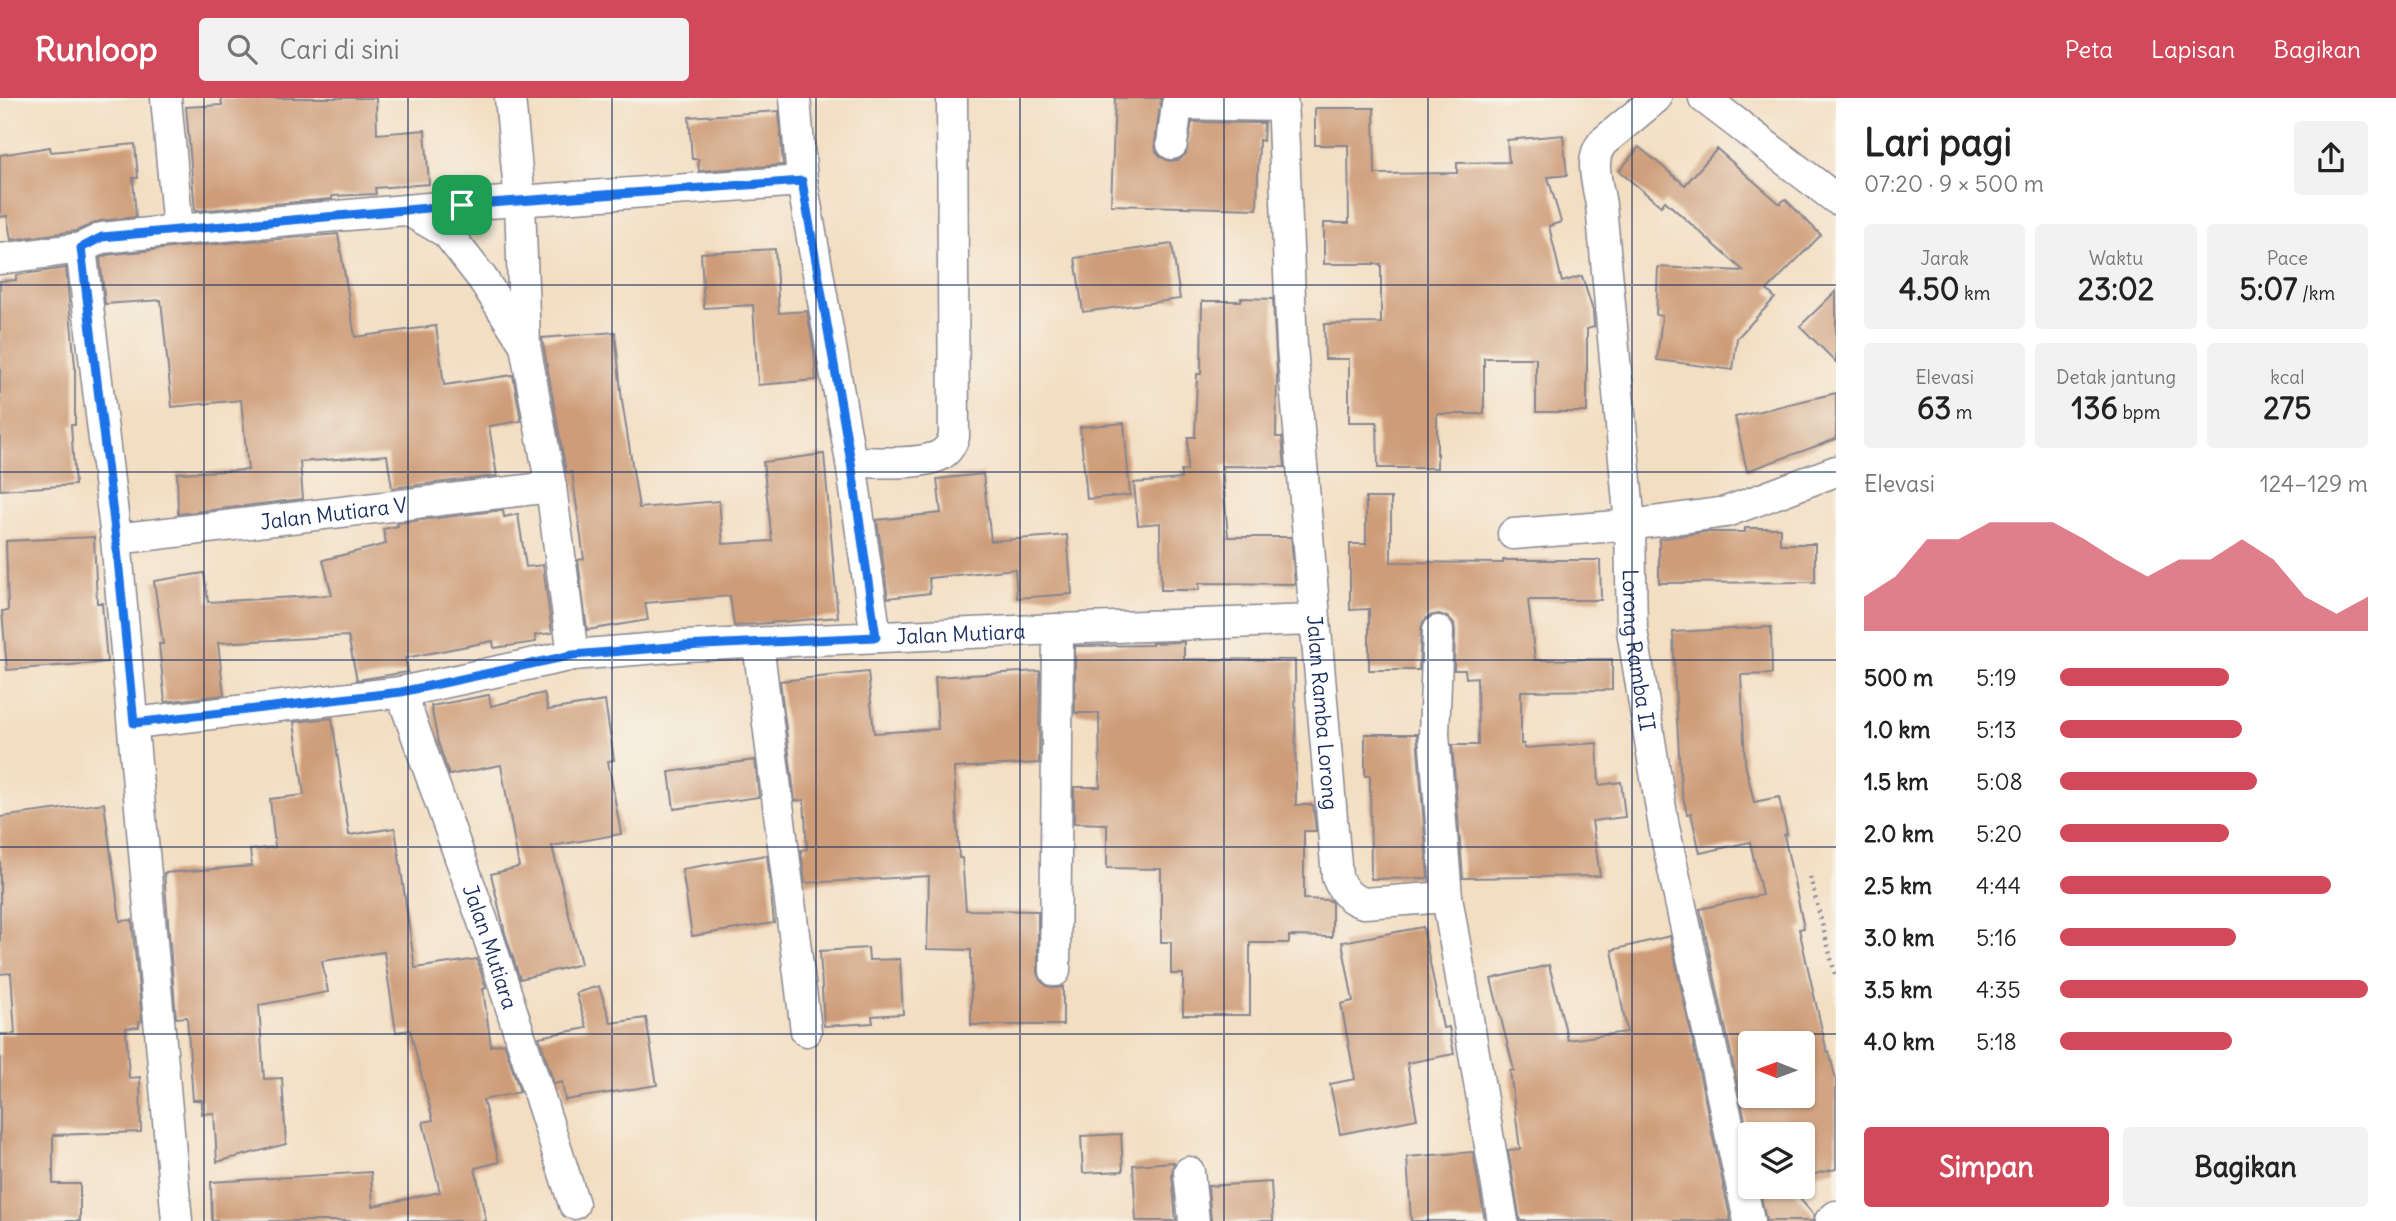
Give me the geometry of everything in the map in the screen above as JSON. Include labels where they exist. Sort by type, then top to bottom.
[{"type":"street","points":[[166,98],[178,230]]},
{"type":"street","points":[[510,98],[520,201],[525,345],[551,487],[573,655]]},
{"type":"street","points":[[795,98],[802,181],[851,462],[876,637]]},
{"type":"street","points":[[851,462],[923,460],[937,457],[948,449],[954,437],[952,98]]},
{"type":"street","name":"Lorong Ramba II","points":[[1656,98],[1603,142],[1594,159],[1601,205],[1630,525],[1632,630],[1664,827],[1749,1221]]},
{"type":"street","points":[[1712,100],[1836,199]]},
{"type":"street","points":[[1172,144],[1177,104],[1282,102]]},
{"type":"street","name":"Jalan Ramba Lorong","points":[[1282,102],[1292,347],[1336,869],[1341,886],[1357,902],[1364,904],[1447,897]]},
{"type":"street","points":[[0,259],[81,248],[102,237],[407,210],[802,181]]},
{"type":"street","points":[[407,210],[447,233],[482,278],[525,345]]},
{"type":"street","points":[[81,248],[116,539],[177,1221]]},
{"type":"street","points":[[1513,534],[1630,525],[1734,510],[1836,471]]},
{"type":"street","name":"Jalan Mutiara V","points":[[116,539],[551,487]]},
{"type":"street","name":"Jalan Mutiara","points":[[134,723],[401,692],[573,655],[876,637],[1314,620]]},
{"type":"street","points":[[1055,971],[1058,629]]},
{"type":"street","points":[[1438,631],[1434,734],[1447,897],[1503,1221]]},
{"type":"street","points":[[758,643],[806,1031]]},
{"type":"street","name":"Jalan Mutiara","points":[[401,692],[488,936],[574,1204]]},
{"type":"street","points":[[1189,1171],[1194,1221]]},
{"type":"street","points":[[1830,1221],[1836,1216]]},
{"type":"path","points":[[1811,877],[1836,978]]},
{"type":"building","points":[[221,98],[376,98],[377,134],[425,130],[429,184],[375,188],[376,194],[332,196],[332,199],[195,211],[186,107],[222,105]]},
{"type":"building","points":[[1115,98],[1161,98],[1156,151],[1169,161],[1179,160],[1186,154],[1192,122],[1264,123],[1263,141],[1259,140],[1257,209],[1111,205]]},
{"type":"building","points":[[1315,108],[1374,108],[1375,174],[1457,173],[1457,163],[1509,162],[1507,140],[1563,135],[1567,175],[1548,177],[1561,222],[1549,226],[1562,282],[1582,276],[1593,311],[1594,327],[1587,329],[1587,412],[1536,412],[1536,358],[1484,358],[1484,414],[1437,414],[1437,468],[1378,468],[1377,422],[1349,422],[1349,359],[1325,359],[1324,324],[1381,323],[1381,264],[1324,264],[1324,223],[1349,223],[1348,145],[1315,145]]},
{"type":"building","points":[[779,111],[783,165],[699,171],[698,159],[692,159],[689,117]]},
{"type":"building","points":[[135,144],[138,178],[133,178],[136,217],[100,221],[76,231],[11,240],[7,216],[0,217],[0,155],[50,147],[51,152]]},
{"type":"building","points":[[1639,147],[1685,185],[1717,149],[1780,204],[1785,199],[1821,235],[1767,290],[1775,298],[1737,338],[1733,370],[1657,360],[1662,316],[1656,315],[1658,267],[1744,271],[1665,201],[1661,206],[1619,171]]},
{"type":"building","points":[[338,234],[355,337],[436,326],[444,385],[513,375],[521,421],[489,426],[497,476],[392,488],[387,455],[300,462],[303,499],[178,514],[177,473],[248,470],[241,400],[172,407],[161,300],[105,304],[100,258],[180,247]]},
{"type":"building","points":[[1172,244],[1180,299],[1083,312],[1075,258]]},
{"type":"building","points":[[775,249],[779,313],[807,311],[816,380],[758,385],[753,305],[704,308],[701,253]]},
{"type":"building","points":[[66,268],[75,366],[75,425],[71,425],[75,485],[0,490],[0,281],[16,280],[16,275]]},
{"type":"building","points":[[1836,291],[1836,362],[1800,326]]},
{"type":"building","points":[[1241,298],[1273,299],[1277,375],[1276,437],[1282,437],[1285,467],[1222,466],[1228,537],[1291,537],[1295,584],[1199,583],[1199,590],[1161,590],[1160,523],[1138,525],[1134,483],[1181,479],[1181,471],[1187,471],[1188,437],[1195,437],[1197,374],[1201,374],[1202,301],[1241,301]]},
{"type":"building","points":[[615,332],[622,401],[639,508],[719,501],[723,544],[772,541],[763,462],[824,454],[838,617],[734,626],[730,596],[645,603],[648,620],[587,630],[578,560],[584,559],[572,472],[566,472],[542,338]]},
{"type":"building","points":[[1836,393],[1836,439],[1747,471],[1735,417]]},
{"type":"building","points":[[1124,423],[1130,495],[1087,499],[1080,427]]},
{"type":"building","points":[[983,474],[991,541],[1067,535],[1072,594],[1017,598],[1015,569],[929,578],[930,593],[888,598],[877,520],[941,513],[937,479]]},
{"type":"building","points":[[1366,498],[1391,498],[1391,562],[1600,560],[1601,600],[1528,600],[1535,660],[1612,659],[1612,690],[1521,691],[1521,744],[1524,744],[1524,748],[1597,743],[1599,785],[1621,782],[1625,817],[1592,821],[1600,876],[1463,878],[1452,745],[1478,745],[1477,677],[1466,678],[1465,670],[1454,670],[1454,623],[1439,614],[1429,616],[1423,622],[1419,670],[1369,670],[1369,609],[1350,610],[1350,544],[1366,544]]},
{"type":"building","points":[[503,510],[504,517],[518,514],[526,567],[543,565],[552,633],[535,635],[536,642],[494,648],[493,641],[405,658],[408,672],[357,680],[348,636],[218,643],[224,695],[165,702],[159,644],[163,644],[154,581],[204,573],[208,602],[332,595],[323,560],[386,544],[383,529],[398,526],[397,523]]},
{"type":"building","points":[[1745,528],[1780,528],[1780,544],[1815,544],[1815,582],[1659,583],[1659,539],[1705,532],[1745,532]]},
{"type":"building","points":[[94,537],[97,603],[102,603],[107,662],[7,670],[2,611],[8,611],[6,541]]},
{"type":"building","points":[[1771,627],[1772,674],[1741,675],[1745,763],[1754,802],[1779,797],[1787,834],[1784,835],[1804,928],[1799,929],[1836,1080],[1836,1169],[1815,1174],[1815,1122],[1745,1122],[1742,1108],[1815,1108],[1815,1031],[1738,1031],[1738,1087],[1700,909],[1762,895],[1750,842],[1700,853],[1691,813],[1687,814],[1681,788],[1673,632]]},
{"type":"building","points":[[1184,642],[1184,659],[1295,660],[1296,805],[1313,805],[1316,831],[1304,831],[1304,899],[1329,900],[1332,903],[1332,937],[1289,936],[1289,943],[1250,943],[1250,1015],[1183,1015],[1183,974],[1171,974],[1171,942],[1161,942],[1161,869],[1107,868],[1107,824],[1074,823],[1074,787],[1100,787],[1099,713],[1075,713],[1075,646]]},
{"type":"building","points":[[1040,671],[1039,763],[954,768],[959,858],[962,858],[966,910],[1038,911],[1038,972],[1040,980],[1047,986],[1063,987],[1063,1025],[971,1025],[971,950],[927,949],[929,876],[805,883],[801,850],[807,849],[804,800],[795,801],[780,681],[868,672],[874,733],[938,729],[935,677]]},
{"type":"building","points":[[544,693],[548,710],[605,701],[614,760],[608,761],[621,834],[552,846],[581,964],[520,979],[505,933],[491,874],[519,867],[501,765],[449,775],[438,742],[431,706],[489,695],[491,706]]},
{"type":"building","points":[[332,718],[349,835],[395,828],[415,968],[477,959],[486,988],[483,989],[491,1046],[504,1043],[520,1092],[483,1100],[499,1162],[475,1168],[486,1221],[212,1221],[211,1182],[371,1172],[373,1206],[440,1192],[423,1122],[433,1120],[410,1030],[396,1032],[384,952],[322,961],[328,992],[259,1005],[264,1079],[282,1078],[286,1144],[217,1162],[214,1113],[202,1114],[202,1100],[193,1100],[187,1017],[176,1018],[164,873],[252,866],[250,850],[275,847],[270,799],[304,795],[294,722]]},
{"type":"building","points":[[1365,734],[1417,734],[1428,878],[1371,879],[1370,776],[1365,776]]},
{"type":"building","points":[[755,760],[759,797],[674,809],[669,772]]},
{"type":"building","points":[[104,803],[120,921],[132,920],[142,1021],[139,1022],[139,1027],[126,1028],[129,1078],[140,1077],[141,1132],[53,1135],[53,1184],[80,1184],[80,1221],[0,1221],[0,1034],[15,1034],[11,973],[0,974],[0,817]]},
{"type":"building","points":[[767,855],[774,923],[692,936],[682,869]]},
{"type":"building","points":[[1423,927],[1443,1028],[1449,1027],[1454,1054],[1407,1063],[1417,1119],[1340,1134],[1330,1084],[1355,1079],[1341,1004],[1353,1001],[1342,942]]},
{"type":"building","points":[[1670,936],[1731,1221],[1520,1221],[1508,1150],[1520,1149],[1510,1071],[1514,1070],[1491,979],[1549,965],[1568,1040],[1627,1032],[1612,950]]},
{"type":"building","points":[[868,948],[869,960],[900,959],[903,1014],[872,1016],[873,1023],[824,1026],[820,951]]},
{"type":"building","points":[[599,986],[611,1023],[646,1018],[657,1085],[565,1100],[562,1082],[554,1084],[539,1037],[587,1028],[576,993]]},
{"type":"building","points":[[1121,1134],[1123,1171],[1083,1173],[1081,1136]]},
{"type":"building","points":[[1473,1152],[1485,1221],[1411,1221],[1407,1157]]},
{"type":"building","points":[[1174,1162],[1172,1174],[1176,1221],[1136,1221],[1133,1165]]},
{"type":"building","points":[[1271,1182],[1273,1221],[1211,1221],[1208,1186]]},
{"type":"building","points":[[1762,1199],[1800,1199],[1814,1215],[1813,1221],[1766,1221]]},
{"type":"route","points":[[802,181],[851,462],[876,637],[683,646],[573,655],[401,692],[134,723],[116,539],[81,248],[102,237],[462,205],[802,181]]}]
